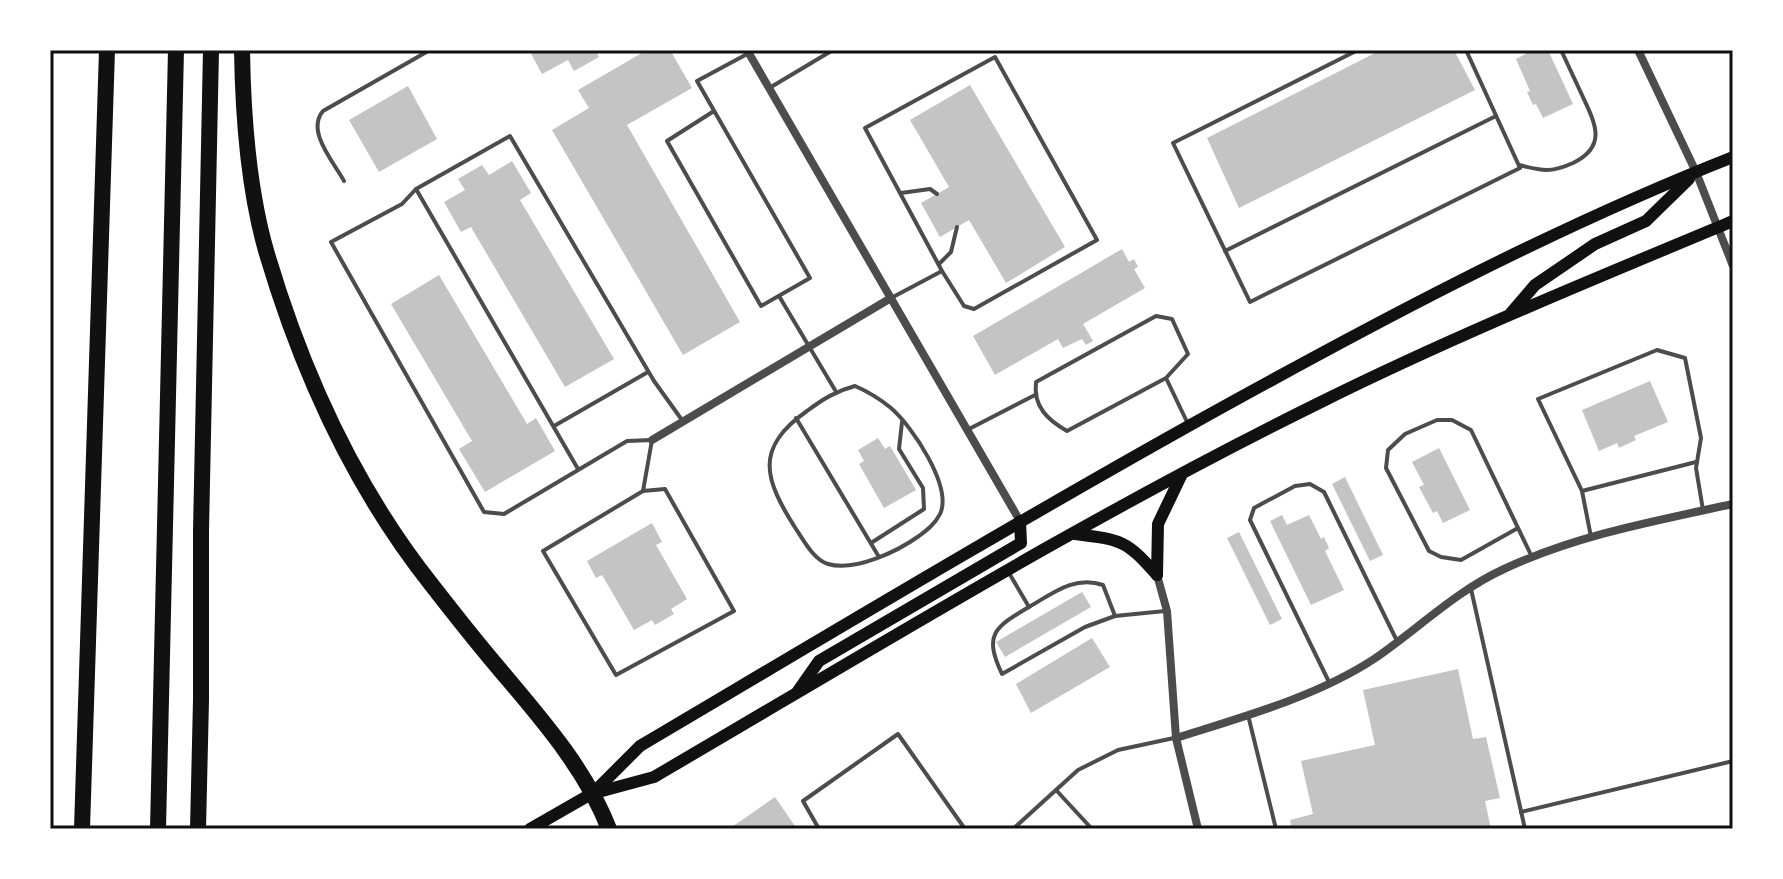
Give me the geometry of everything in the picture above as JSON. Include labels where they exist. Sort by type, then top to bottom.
[{"type":"highway","points":[[82,829],[107,50]]},
{"type":"highway","points":[[158,829],[176,50]]},
{"type":"highway","points":[[198,829],[211,50]]},
{"type":"highway","points":[[242,50],[251,174],[267,253],[331,424],[395,535],[482,648],[557,737],[609,829]]},
{"type":"main road","points":[[530,829],[591,794],[640,746],[1020,521],[1330,347],[1479,270],[1733,157]]},
{"type":"main road","points":[[1509,315],[1535,285],[1595,244],[1646,221],[1696,172]]},
{"type":"main road","points":[[1719,227],[1733,213]]},
{"type":"main road","points":[[591,794],[654,777],[1008,571],[1318,403],[1509,315],[1733,221]]},
{"type":"main road","points":[[1157,575],[1158,524],[1182,474]]},
{"type":"main road","points":[[795,695],[819,661],[1021,543],[1020,521]]},
{"type":"main road","points":[[1074,534],[1122,541],[1157,575]]},
{"type":"street","points":[[1638,50],[1696,172],[1733,266]]},
{"type":"street","points":[[748,52],[1020,521]]},
{"type":"street","points":[[652,440],[891,298]]},
{"type":"street","points":[[1176,738],[1303,695],[1373,660],[1470,587],[1567,542],[1733,504]]},
{"type":"street","points":[[1157,575],[1167,611],[1176,738],[1198,829]]},
{"type":"lane","points":[[344,181],[316,130],[317,119],[323,111],[430,50]]},
{"type":"lane","points":[[768,88],[833,50]]},
{"type":"lane","points":[[1358,50],[1173,143],[1250,302],[1520,168],[1466,50]]},
{"type":"lane","points":[[1519,165],[1544,172],[1563,168],[1586,157],[1595,142],[1596,124],[1561,50]]},
{"type":"lane","points":[[714,111],[667,141],[761,306],[810,278],[697,81],[748,52]]},
{"type":"lane","points":[[995,57],[1097,240],[974,309],[964,306],[939,264],[865,128],[995,57]]},
{"type":"lane","points":[[1225,251],[1496,116]]},
{"type":"lane","points":[[643,491],[665,489],[734,611],[616,675],[543,551],[643,491],[652,440],[627,441],[504,514],[484,512],[331,242],[402,204],[416,189],[510,136],[648,372],[683,422]]},
{"type":"lane","points":[[416,189],[578,469]]},
{"type":"lane","points":[[901,193],[930,189],[937,194]]},
{"type":"lane","points":[[939,264],[951,252],[957,227]]},
{"type":"lane","points":[[891,298],[942,271]]},
{"type":"lane","points":[[779,296],[835,391]]},
{"type":"lane","points":[[1156,316],[1172,319],[1188,354],[1166,378],[1067,431],[1049,421],[1035,395],[1036,382],[1156,316]]},
{"type":"lane","points":[[1591,537],[1582,491],[1538,399],[1657,350],[1685,358],[1701,438],[1697,462],[1703,510]]},
{"type":"lane","points":[[554,426],[648,372]]},
{"type":"lane","points":[[1166,378],[1190,426]]},
{"type":"lane","points":[[855,386],[873,394],[894,411],[940,480],[943,497],[941,513],[931,527],[912,541],[865,564],[828,564],[811,552],[789,518],[768,469],[772,446],[787,425],[835,391],[855,386]]},
{"type":"lane","points":[[967,430],[1035,395]]},
{"type":"lane","points":[[796,418],[879,557]]},
{"type":"lane","points":[[1518,528],[1461,560],[1441,557],[1429,551],[1386,468],[1388,450],[1405,434],[1437,420],[1452,420],[1471,430],[1532,557]]},
{"type":"lane","points":[[871,543],[924,509],[923,488],[899,449],[902,422]]},
{"type":"lane","points":[[1582,491],[1697,462]]},
{"type":"lane","points":[[1329,682],[1250,520],[1254,508],[1295,486],[1310,484],[1324,492],[1397,641]]},
{"type":"lane","points":[[1008,571],[1029,607]]},
{"type":"lane","points":[[1115,616],[1103,585],[1077,581],[1001,624],[992,638],[992,654],[1002,674],[1085,627],[1115,616],[1167,611]]},
{"type":"lane","points":[[1470,587],[1525,829]]},
{"type":"lane","points":[[1248,715],[1276,829]]},
{"type":"lane","points":[[819,829],[803,801],[898,734],[965,829]]},
{"type":"lane","points":[[1013,829],[1078,770],[1118,750],[1176,738]]},
{"type":"lane","points":[[1521,812],[1733,761]]},
{"type":"lane","points":[[1056,790],[1092,829]]},
{"type":"building","points":[[529,50],[595,50],[599,57],[574,71],[568,60],[542,74]]},
{"type":"building","points":[[647,50],[670,50],[692,88],[627,125],[740,322],[683,355],[552,130],[589,108],[578,90]]},
{"type":"building","points":[[1381,50],[1454,50],[1475,90],[1239,208],[1207,138]]},
{"type":"building","points":[[1533,50],[1548,50],[1573,104],[1543,118],[1527,92],[1530,91],[1516,59]]},
{"type":"building","points":[[970,85],[1065,247],[1006,283],[969,220],[940,237],[921,203],[949,187],[910,120]]},
{"type":"building","points":[[408,86],[437,139],[379,172],[349,120]]},
{"type":"building","points":[[512,161],[531,193],[520,200],[614,359],[565,387],[471,227],[461,232],[444,202],[465,190],[458,179],[482,165],[489,175]]},
{"type":"building","points":[[1122,249],[1129,262],[1134,259],[1138,267],[1134,269],[1145,288],[1083,324],[1093,341],[1086,345],[1082,339],[1063,348],[1058,339],[995,375],[973,336]]},
{"type":"building","points":[[439,275],[527,424],[536,418],[555,451],[485,492],[459,449],[472,441],[391,304]]},
{"type":"building","points":[[1650,381],[1668,422],[1634,436],[1636,440],[1619,448],[1617,443],[1599,451],[1582,410]]},
{"type":"building","points":[[878,438],[885,449],[890,446],[916,490],[884,508],[859,464],[864,461],[858,450]]},
{"type":"building","points":[[1439,448],[1470,510],[1443,523],[1437,511],[1433,513],[1419,487],[1424,485],[1412,462]]},
{"type":"building","points":[[1345,477],[1383,555],[1370,561],[1332,484]]},
{"type":"building","points":[[1282,515],[1287,525],[1309,515],[1321,539],[1324,537],[1329,548],[1325,551],[1344,590],[1311,605],[1270,521]]},
{"type":"building","points":[[652,523],[662,542],[656,545],[687,599],[671,609],[674,614],[655,625],[652,620],[634,630],[602,575],[596,578],[587,561]]},
{"type":"building","points":[[1239,532],[1282,619],[1270,625],[1227,538]]},
{"type":"building","points":[[1082,592],[1091,607],[1005,657],[996,642]]},
{"type":"building","points":[[1092,638],[1110,667],[1031,713],[1016,684]]},
{"type":"building","points":[[1458,669],[1473,739],[1486,737],[1500,798],[1485,801],[1491,829],[1292,829],[1290,820],[1313,814],[1301,761],[1375,745],[1363,690]]},
{"type":"building","points":[[775,797],[797,829],[729,829]]}]
